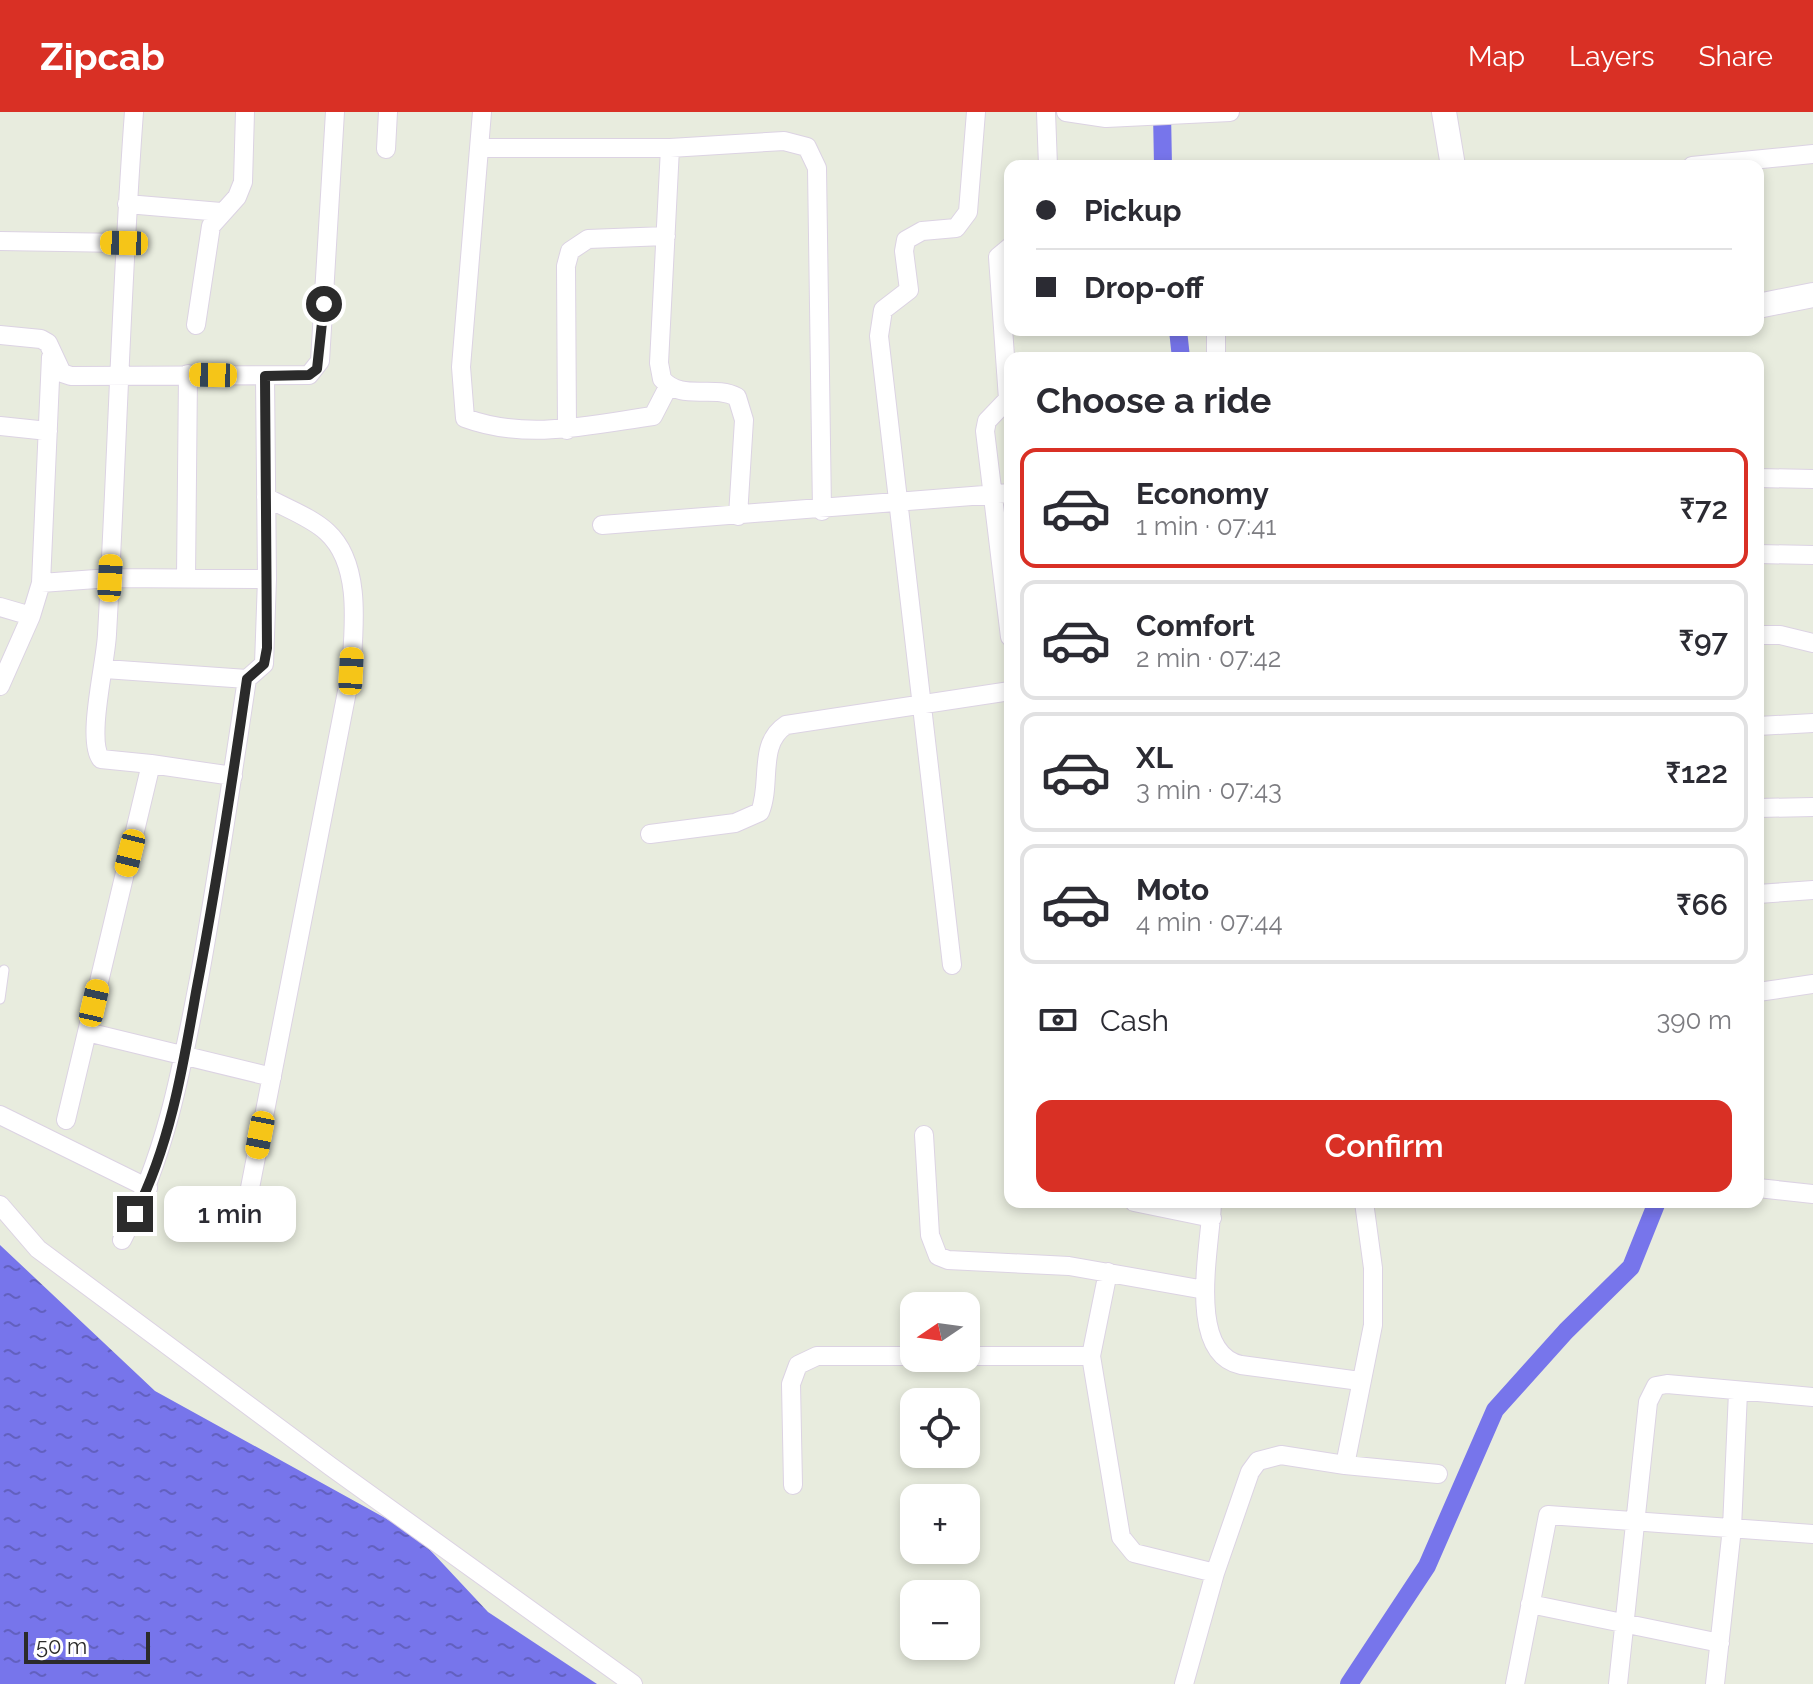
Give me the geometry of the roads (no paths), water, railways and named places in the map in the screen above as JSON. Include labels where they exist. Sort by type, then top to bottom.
[{"type":"main road","points":[[1444,112],[1452,160]]},
{"type":"main road","points":[[1764,305],[1813,295]]},
{"type":"street","points":[[134,112],[124,243],[105,669],[94,732],[96,754],[109,762],[151,764],[233,776]]},
{"type":"street","points":[[196,325],[207,241],[221,212],[237,197],[243,182],[245,112]]},
{"type":"street","points":[[0,335],[41,339],[52,349],[62,373],[309,375],[320,361],[335,112]]},
{"type":"street","points":[[386,149],[388,112]]},
{"type":"street","points":[[482,112],[461,367],[465,418],[495,429],[567,430],[653,416],[668,387]]},
{"type":"street","points":[[952,965],[879,336],[881,320],[888,304],[909,290],[904,251],[906,240],[922,231],[946,231],[963,222],[968,212],[976,112]]},
{"type":"street","points":[[1046,112],[1048,160]]},
{"type":"street","points":[[1066,112],[1106,118],[1230,112]]},
{"type":"street","points":[[479,148],[670,148],[784,141],[799,142],[813,154],[817,168],[822,511]]},
{"type":"street","points":[[670,148],[659,363],[662,379],[668,387],[680,391],[727,392],[737,397],[744,420],[738,516]]},
{"type":"street","points":[[1752,160],[1813,154]]},
{"type":"street","points":[[127,204],[221,212]]},
{"type":"street","points":[[567,430],[566,266],[570,251],[588,239],[666,236]]},
{"type":"street","points":[[0,241],[124,243]]},
{"type":"street","points":[[1004,252],[998,257],[1005,352]]},
{"type":"street","points":[[0,686],[31,616],[41,583],[52,349]]},
{"type":"street","points":[[186,578],[188,374]]},
{"type":"street","points":[[122,1240],[148,1188],[184,1059],[247,679],[264,664],[267,579],[265,376]]},
{"type":"street","points":[[1004,403],[987,421],[985,431],[1001,494],[1004,542]]},
{"type":"street","points":[[0,426],[48,431]]},
{"type":"street","points":[[1764,478],[1813,479]]},
{"type":"street","points":[[602,525],[822,511],[1001,494]]},
{"type":"street","points":[[249,1193],[351,671],[354,625],[345,559],[327,532],[266,497]]},
{"type":"street","points":[[1764,554],[1813,555]]},
{"type":"street","points":[[41,583],[110,578],[267,579]]},
{"type":"street","points":[[0,607],[31,616]]},
{"type":"street","points":[[1764,635],[1780,635],[1813,643]]},
{"type":"street","points":[[105,669],[247,679]]},
{"type":"street","points":[[650,834],[735,823],[760,812],[765,800],[769,742],[775,732],[786,725],[1004,692]]},
{"type":"street","points":[[1764,726],[1813,723]]},
{"type":"street","points":[[66,1120],[151,764]]},
{"type":"street","points":[[1764,808],[1813,807]]},
{"type":"street","points":[[1764,894],[1813,890]]},
{"type":"street","points":[[1764,991],[1813,984]]},
{"type":"street","points":[[87,1032],[184,1059],[272,1077]]},
{"type":"street","points":[[0,1115],[148,1188]]},
{"type":"street","points":[[924,1135],[931,1246],[938,1256],[1108,1272],[1205,1290]]},
{"type":"street","points":[[1764,1189],[1813,1194]]},
{"type":"street","points":[[0,1205],[38,1249],[330,1466],[633,1684]]},
{"type":"street","points":[[1345,1465],[1374,1310],[1373,1268],[1365,1208]]},
{"type":"street","points":[[1212,1210],[1205,1290],[1210,1338],[1226,1362],[1360,1381]]},
{"type":"street","points":[[1108,1272],[1091,1356],[1125,1546],[1134,1553],[1215,1573]]},
{"type":"street","points":[[793,1485],[791,1384],[798,1365],[817,1356],[900,1356]]},
{"type":"street","points":[[980,1356],[1091,1356]]},
{"type":"street","points":[[1618,1684],[1648,1402],[1656,1386],[1667,1384],[1813,1397]]},
{"type":"street","points":[[1715,1684],[1732,1528],[1738,1392]]},
{"type":"street","points":[[1184,1684],[1215,1573],[1250,1472],[1258,1461],[1281,1455],[1438,1474]]},
{"type":"street","points":[[1515,1684],[1548,1515],[1813,1534]]},
{"type":"street","points":[[1530,1604],[1720,1643]]},
{"type":"lane","points":[[0,999],[4,970]]},
{"type":"water","points":[[0,1245],[155,1391],[416,1535],[488,1612],[597,1684],[0,1684]]},
{"type":"waterway","points":[[1162,112],[1163,160]]},
{"type":"waterway","points":[[1179,336],[1180,352]]},
{"type":"waterway","points":[[1349,1684],[1427,1566],[1495,1410],[1566,1331],[1631,1267],[1655,1208]]}]
